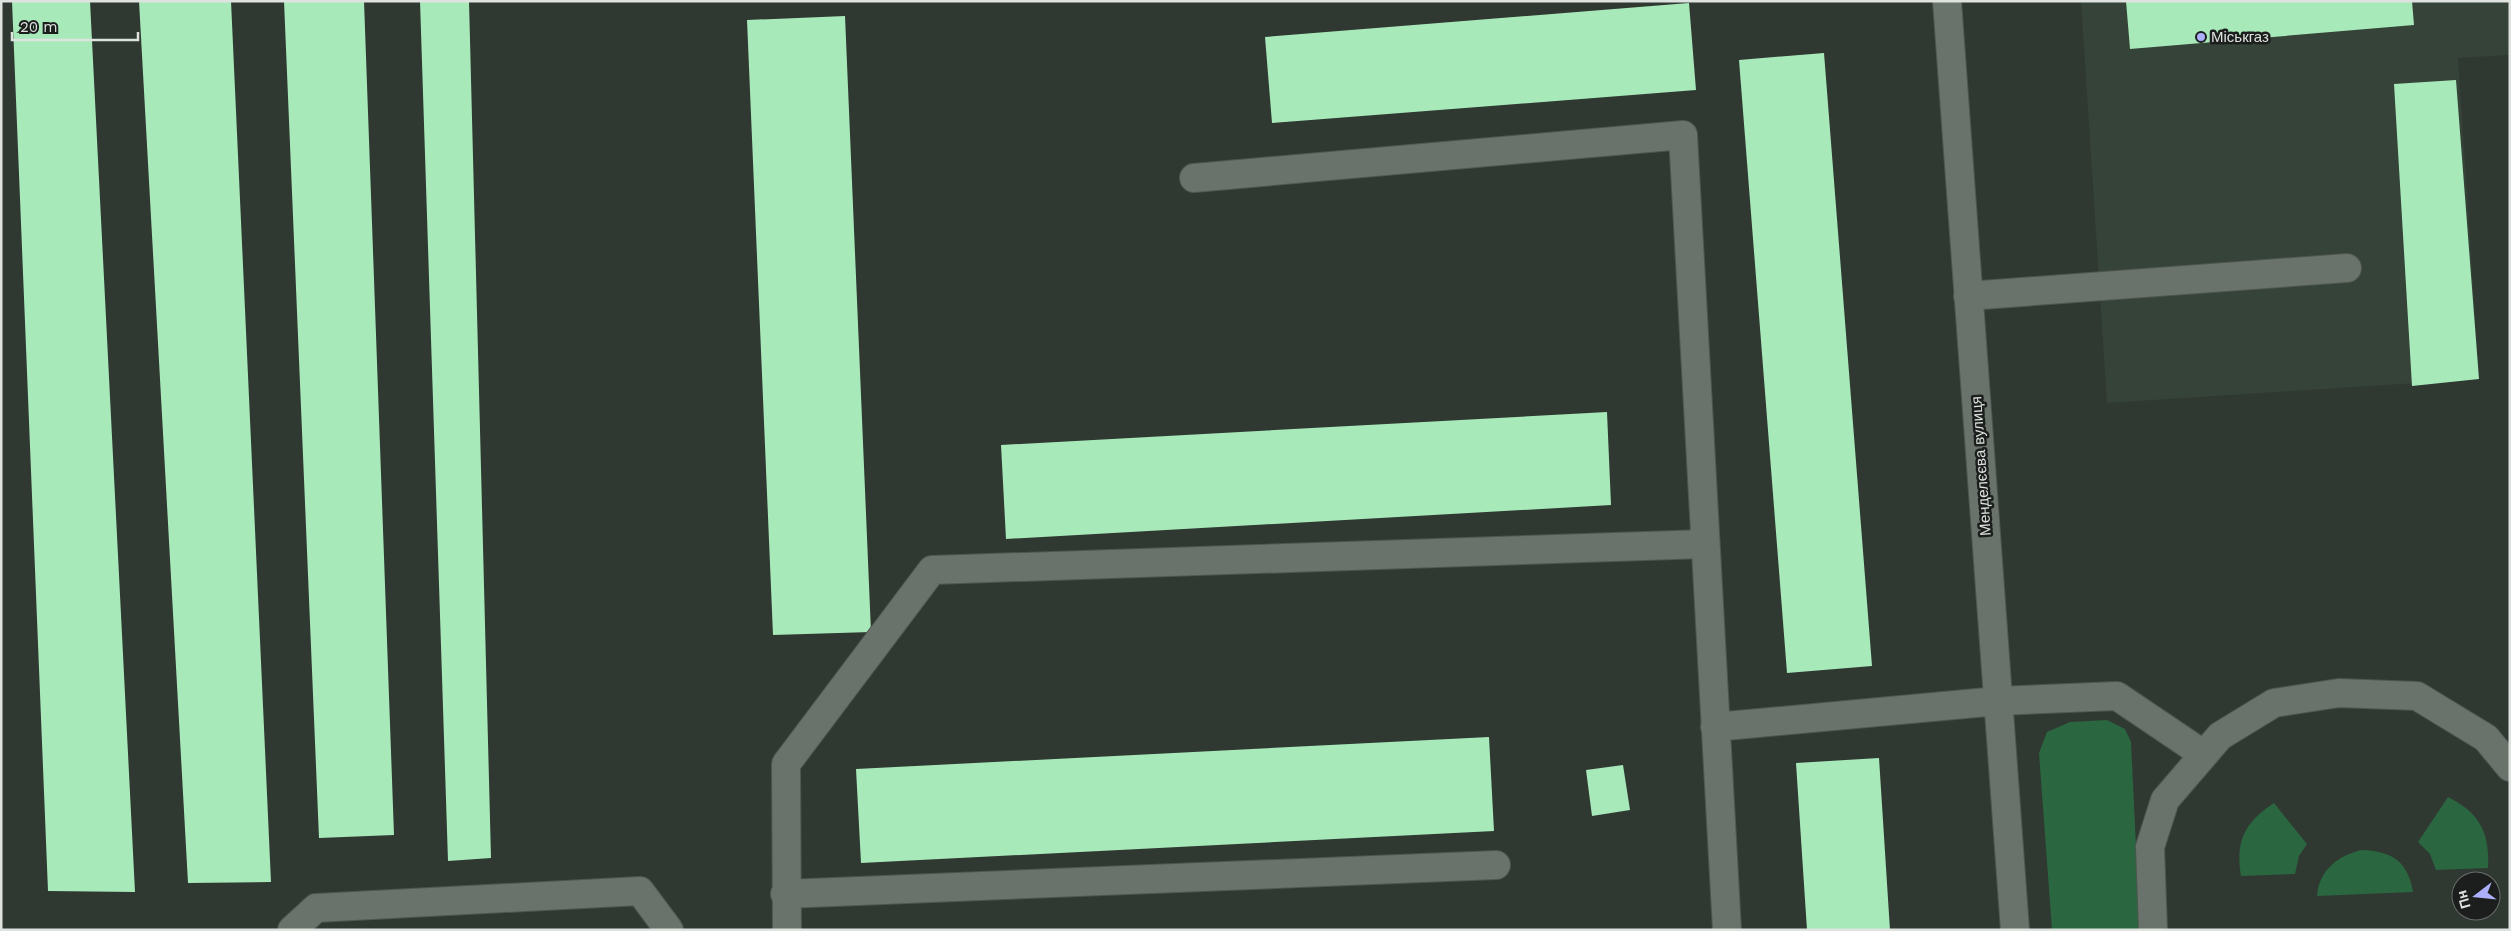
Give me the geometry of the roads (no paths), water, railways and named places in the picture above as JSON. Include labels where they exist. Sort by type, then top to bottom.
[{"type":"street","name":"Менделєєва вулиця","points":[[1947,1],[2015,930]]},
{"type":"street","points":[[1194,178],[1683,135],[1727,930]]},
{"type":"street","points":[[1968,296],[2347,268]]},
{"type":"street","points":[[787,930],[785,894],[786,764],[932,570],[1705,544]]},
{"type":"street","points":[[2153,930],[2150,847],[2166,800],[2220,736],[2274,703],[2339,693],[2417,696],[2486,738],[2510,767]]},
{"type":"street","points":[[1715,727],[1998,701],[2117,696],[2203,754]]},
{"type":"street","points":[[785,894],[1496,865]]},
{"type":"street","points":[[292,930],[316,908],[640,891],[669,930]]},
{"type":"place","name":"Міськгаз","points":[[2201,37]]}]
